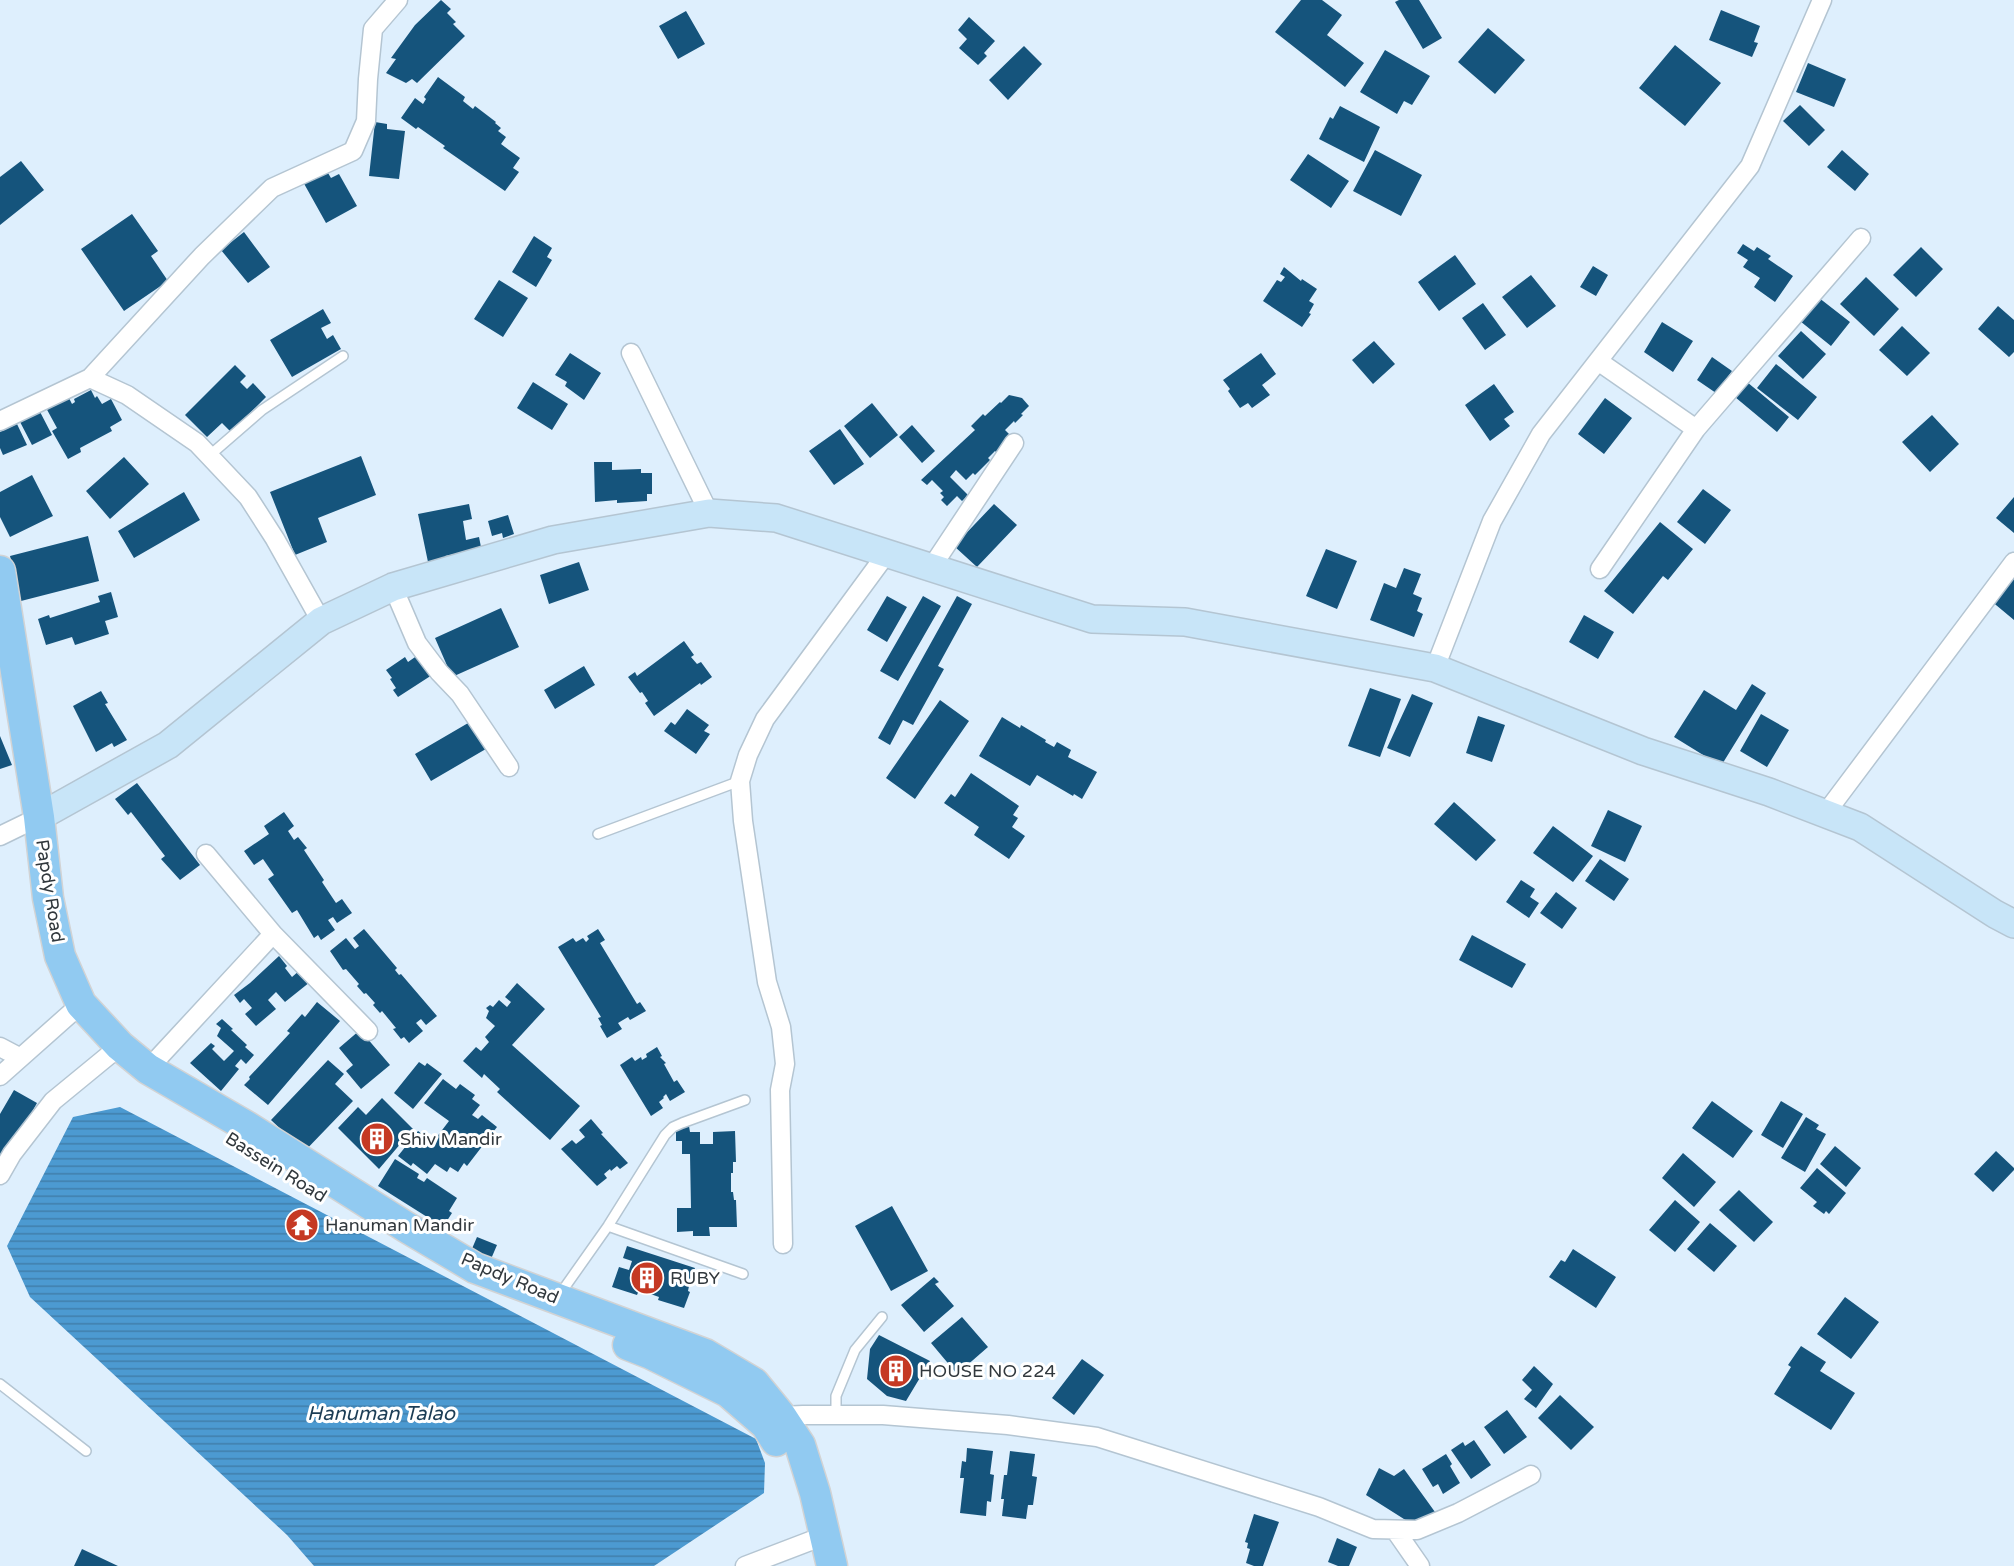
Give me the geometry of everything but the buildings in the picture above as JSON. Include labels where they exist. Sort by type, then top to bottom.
[{"type":"main road","points":[[20,826],[168,745],[321,621],[393,587],[553,540],[709,513],[776,518],[1092,619],[1185,622],[1435,668],[1643,751],[1768,792],[1860,827],[2014,924]]},
{"type":"main road","points":[[0,571],[20,826]]},
{"type":"main road","points":[[0,683],[20,826]]},
{"type":"main road","name":"Papdy Road","points":[[20,826],[48,898],[60,956],[75,1009],[112,1052],[148,1069],[246,1126],[339,1186],[475,1268],[705,1354],[754,1383],[774,1420]]},
{"type":"main road","name":"Bassein Road","points":[[112,1052],[137,1082],[452,1275],[536,1311],[651,1354],[728,1392],[774,1420],[800,1445],[815,1492],[818,1547],[832,1566]]},
{"type":"street","points":[[0,421],[90,378],[202,256],[272,188],[353,151],[366,121],[373,29],[398,0]]},
{"type":"street","points":[[1435,668],[1492,521],[1541,434],[1750,166],[1822,0]]},
{"type":"street","points":[[1600,569],[1696,429],[1860,237]]},
{"type":"street","points":[[631,353],[709,513]]},
{"type":"street","points":[[1598,361],[1696,429]]},
{"type":"street","points":[[90,378],[127,395],[197,443],[248,497],[321,621]]},
{"type":"street","points":[[931,568],[1014,444]]},
{"type":"street","points":[[783,1244],[780,1090],[785,1064],[781,1027],[767,982],[743,821],[740,781],[748,755],[765,719],[888,553]]},
{"type":"street","points":[[1825,814],[2014,562]]},
{"type":"street","points":[[393,587],[417,643],[439,672],[460,694],[509,767]]},
{"type":"street","points":[[206,854],[273,934],[368,1031]]},
{"type":"street","points":[[148,1069],[273,934]]},
{"type":"street","points":[[0,1076],[75,1009]]},
{"type":"street","points":[[0,1047],[19,1057]]},
{"type":"street","points":[[0,1175],[12,1154],[53,1101],[112,1052]]},
{"type":"street","points":[[774,1420],[836,1414],[883,1415],[1008,1425],[1097,1437],[1319,1508],[1373,1529],[1417,1530],[1458,1514],[1531,1475]]},
{"type":"street","points":[[1395,1530],[1420,1566]]},
{"type":"street","points":[[745,1566],[818,1547]]},
{"type":"lane","points":[[209,456],[262,410],[343,356]]},
{"type":"lane","points":[[598,834],[740,781]]},
{"type":"lane","points":[[557,1299],[608,1226],[665,1135],[673,1127],[745,1100]]},
{"type":"lane","points":[[608,1226],[743,1274]]},
{"type":"lane","points":[[836,1414],[836,1396],[855,1350],[882,1317]]},
{"type":"lane","points":[[0,1384],[86,1451]]},
{"type":"water","name":"Hanuman Talao","points":[[120,1107],[756,1439],[765,1463],[764,1493],[654,1566],[314,1566],[287,1535],[30,1297],[7,1246],[73,1117]]},
{"type":"place","name":"Shiv Mandir","points":[[377,1139]]},
{"type":"place","name":"Hanuman Mandir","points":[[302,1225]]},
{"type":"place","name":"RUBY","points":[[647,1278]]},
{"type":"place","name":"HOUSE NO 224","points":[[896,1371]]}]
